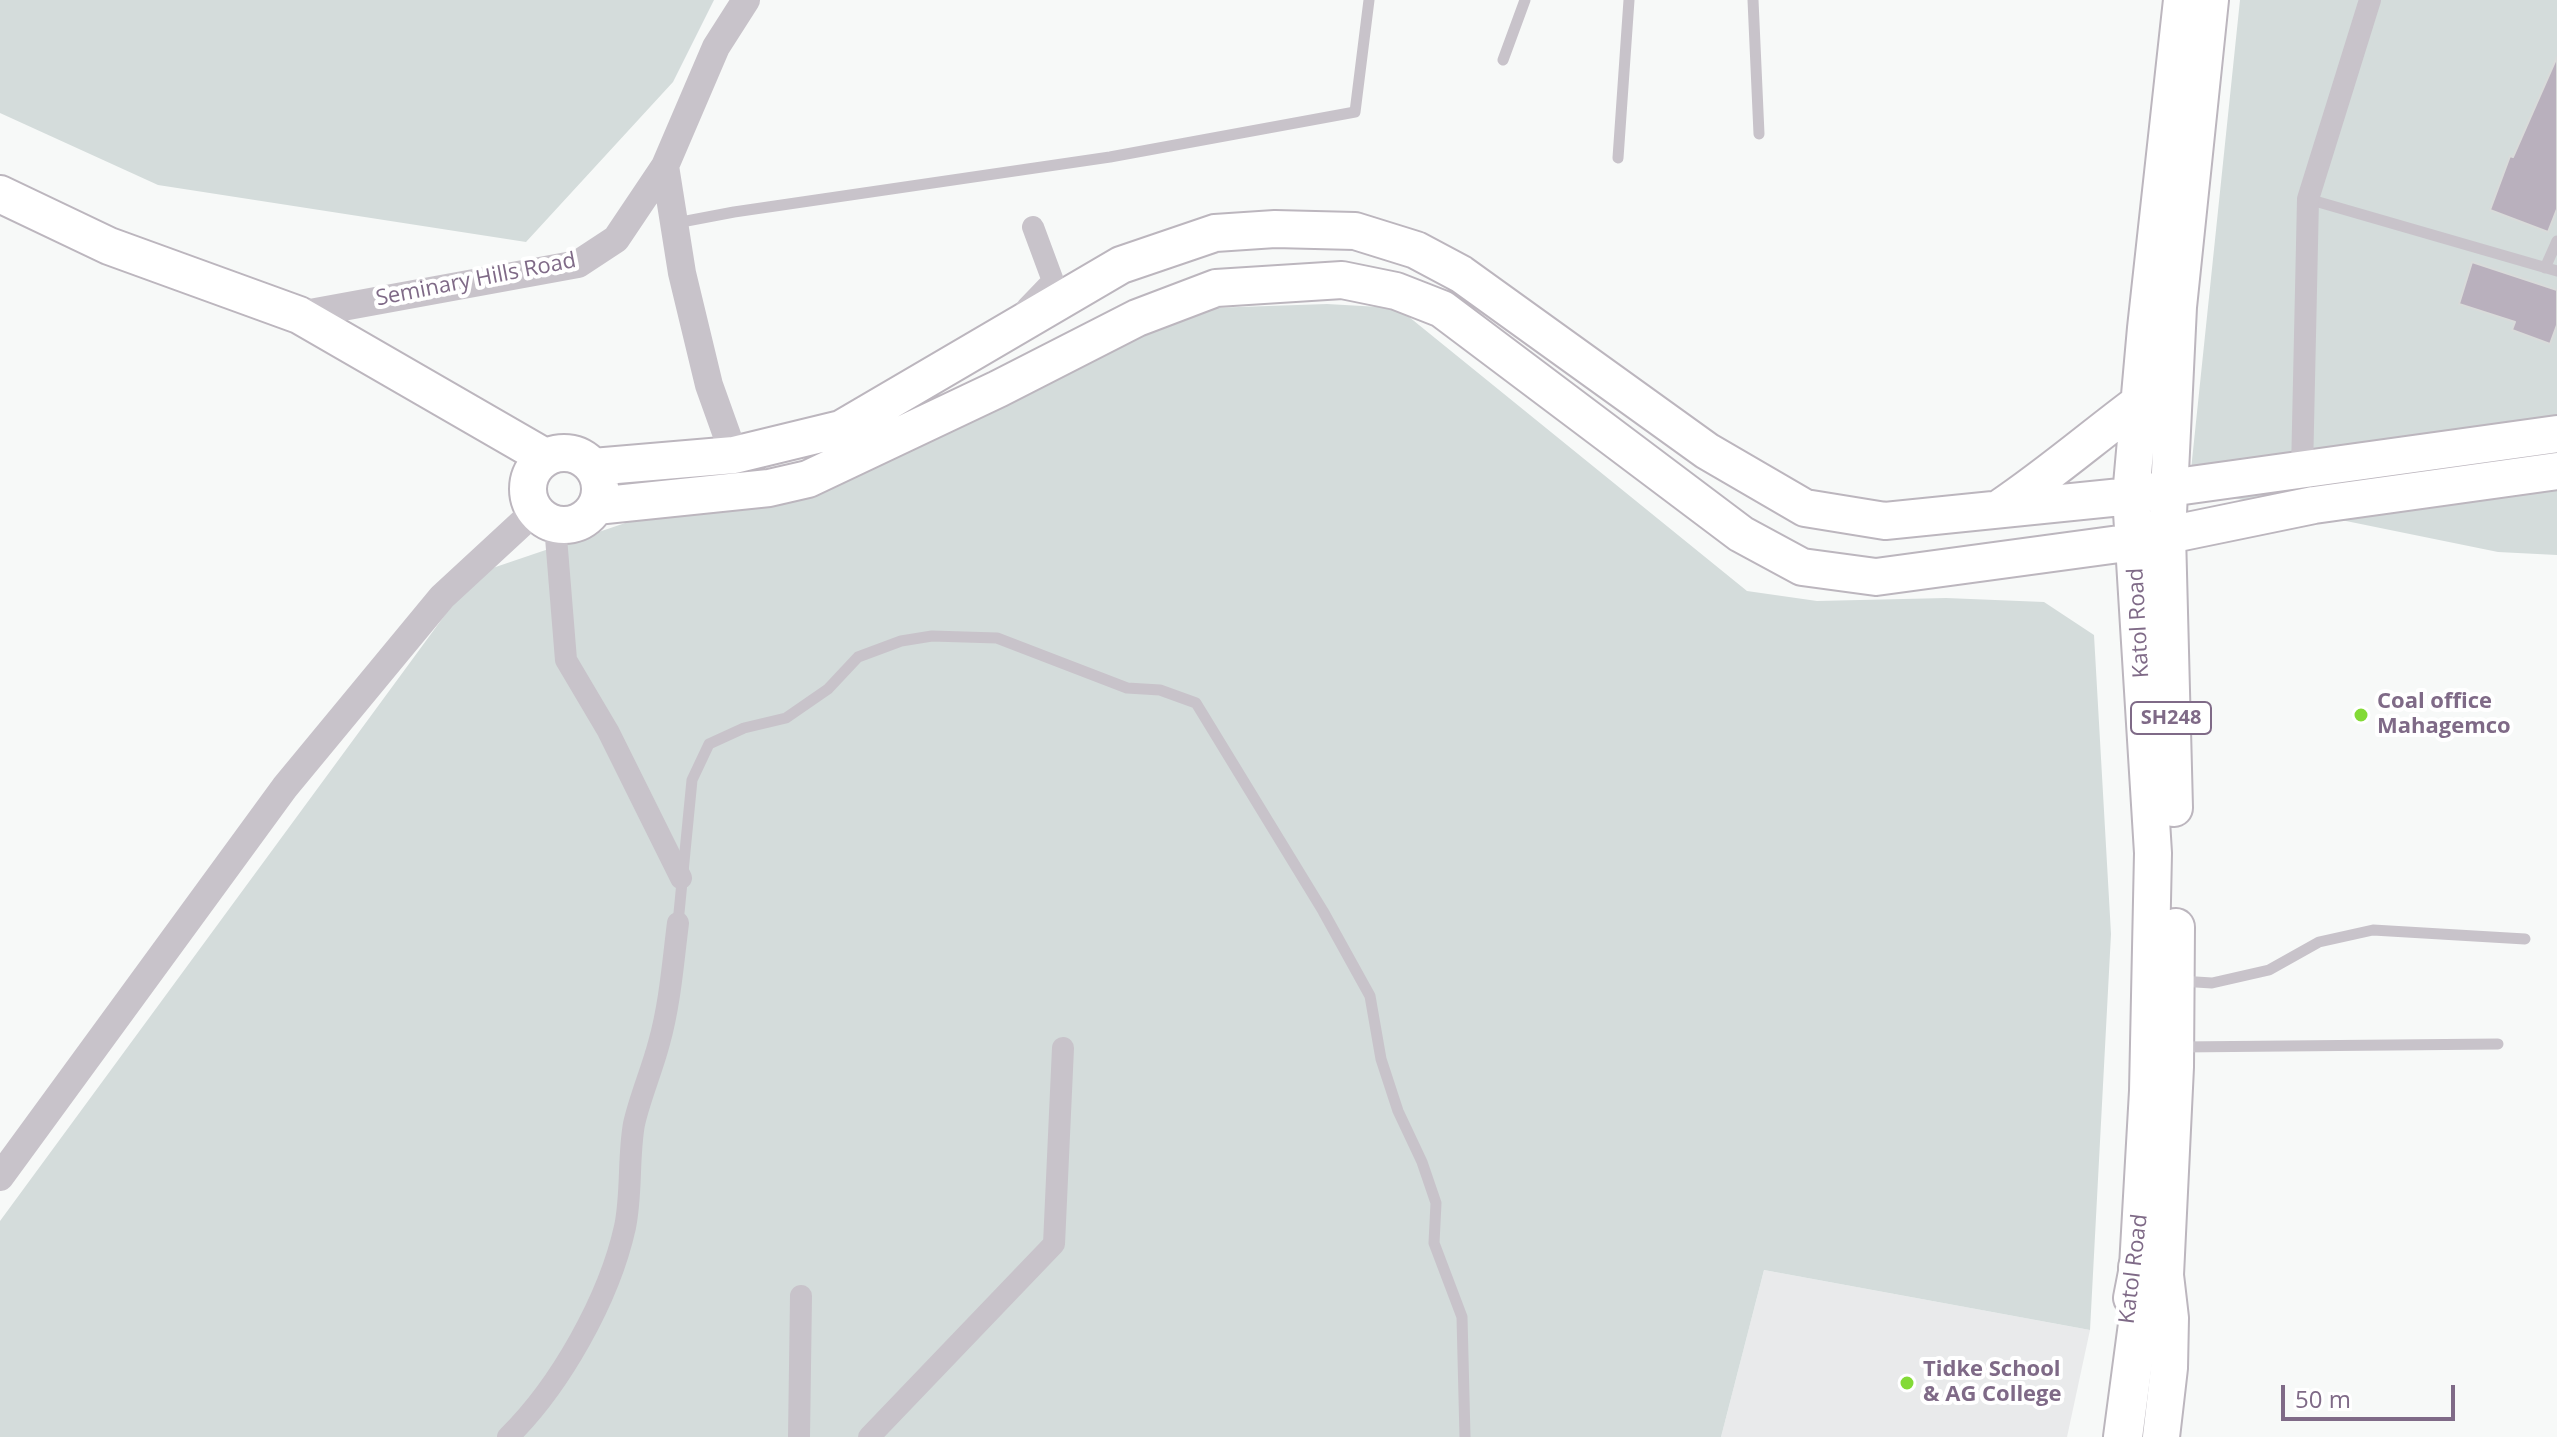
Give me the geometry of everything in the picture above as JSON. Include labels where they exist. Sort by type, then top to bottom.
[{"type":"highway","points":[[2141,1437],[2143,1367],[2140,1309],[2151,1271]]},
{"type":"highway","points":[[2123,1437],[2143,1367]]},
{"type":"main road","name":"Katol Road","points":[[2109,1437],[2151,1271],[2175,1047],[2176,981],[2150,538],[2131,496],[2182,0]]},
{"type":"main road","name":"Katol Road","points":[[2161,1437],[2170,1356],[2170,1318],[2151,1271],[2148,1091],[2153,853],[2150,538],[2169,488],[2178,307],[2210,0]]},
{"type":"main road","points":[[0,194],[109,246],[299,315],[545,457]]},
{"type":"main road","points":[[593,467],[734,455],[841,429],[1121,265],[1215,233],[1275,229],[1355,231],[1416,250],[1461,274],[1707,451],[1805,508],[1885,521],[2131,496],[2463,445],[2557,434]]},
{"type":"main road","points":[[596,506],[769,488],[808,479],[998,389],[1137,318],[1216,288],[1342,280],[1396,291],[1442,309],[1741,534],[1802,567],[1876,577],[2150,538],[2314,505],[2557,471]]},
{"type":"main road","points":[[1999,509],[2140,402]]},
{"type":"main road","points":[[562,452],[579,456],[593,467],[600,486],[596,506],[586,519],[571,526],[544,519],[527,492],[531,472],[545,457],[562,452]]},
{"type":"street","name":"Seminary Hills Road","points":[[299,315],[578,264],[616,239],[665,166],[716,47],[746,0]]},
{"type":"street","points":[[2302,471],[2308,199],[2370,0]]},
{"type":"street","points":[[665,166],[682,273],[709,385],[734,455]]},
{"type":"street","points":[[1006,331],[1053,281],[1033,227]]},
{"type":"street","points":[[0,1177],[285,787],[442,597],[544,519],[566,660],[608,731],[681,878]]},
{"type":"street","points":[[508,1437],[558,1376],[583,1334],[612,1270],[625,1226],[634,1124],[660,1040],[678,923]]},
{"type":"street","points":[[869,1437],[1054,1244],[1063,1048]]},
{"type":"street","points":[[799,1437],[801,1296]]},
{"type":"lane","points":[[676,223],[1110,157],[1355,112],[1369,0]]},
{"type":"lane","points":[[1503,60],[1525,0]]},
{"type":"lane","points":[[1618,158],[1629,0]]},
{"type":"lane","points":[[1753,0],[1759,134]]},
{"type":"lane","points":[[2308,199],[2557,271]]},
{"type":"lane","points":[[2545,268],[2557,241]]},
{"type":"lane","points":[[678,923],[692,780],[709,744],[744,728],[786,718],[828,689],[858,657],[901,641],[932,636],[997,638],[1127,688],[1160,690],[1196,703],[1323,911],[1370,996],[1381,1059],[1398,1111],[1422,1162],[1436,1203],[1434,1243],[1462,1317],[1465,1437]]},
{"type":"lane","points":[[2176,981],[2212,983],[2269,970],[2319,942],[2373,930],[2525,939]]},
{"type":"lane","points":[[2175,1047],[2498,1044]]},
{"type":"shaded area","points":[[0,0],[714,0],[673,82],[526,242],[158,185],[0,113]]},
{"type":"shaded area","points":[[2240,0],[2557,0],[2557,555],[2498,552],[2189,489]]},
{"type":"shaded area","points":[[1327,304],[1398,308],[1747,591],[1817,601],[1946,598],[2044,602],[2094,635],[2111,934],[2090,1330],[1764,1270],[1721,1437],[0,1437],[0,1221],[475,574],[634,520],[712,501],[1210,308]]},
{"type":"shaded area","name":"Tidke School & AG College","points":[[1764,1270],[2090,1330],[2067,1437],[1721,1437]]},
{"type":"building","points":[[2557,57],[2557,209],[2548,232],[2490,210],[2510,156],[2513,157]]},
{"type":"building","points":[[2472,262],[2557,290],[2557,325],[2550,344],[2512,330],[2515,322],[2459,304]]},
{"type":"place","name":"Coal office Mahagemco","points":[[2361,715]]},
{"type":"place","name":"Tidke School & AG College","points":[[1907,1383]]}]
